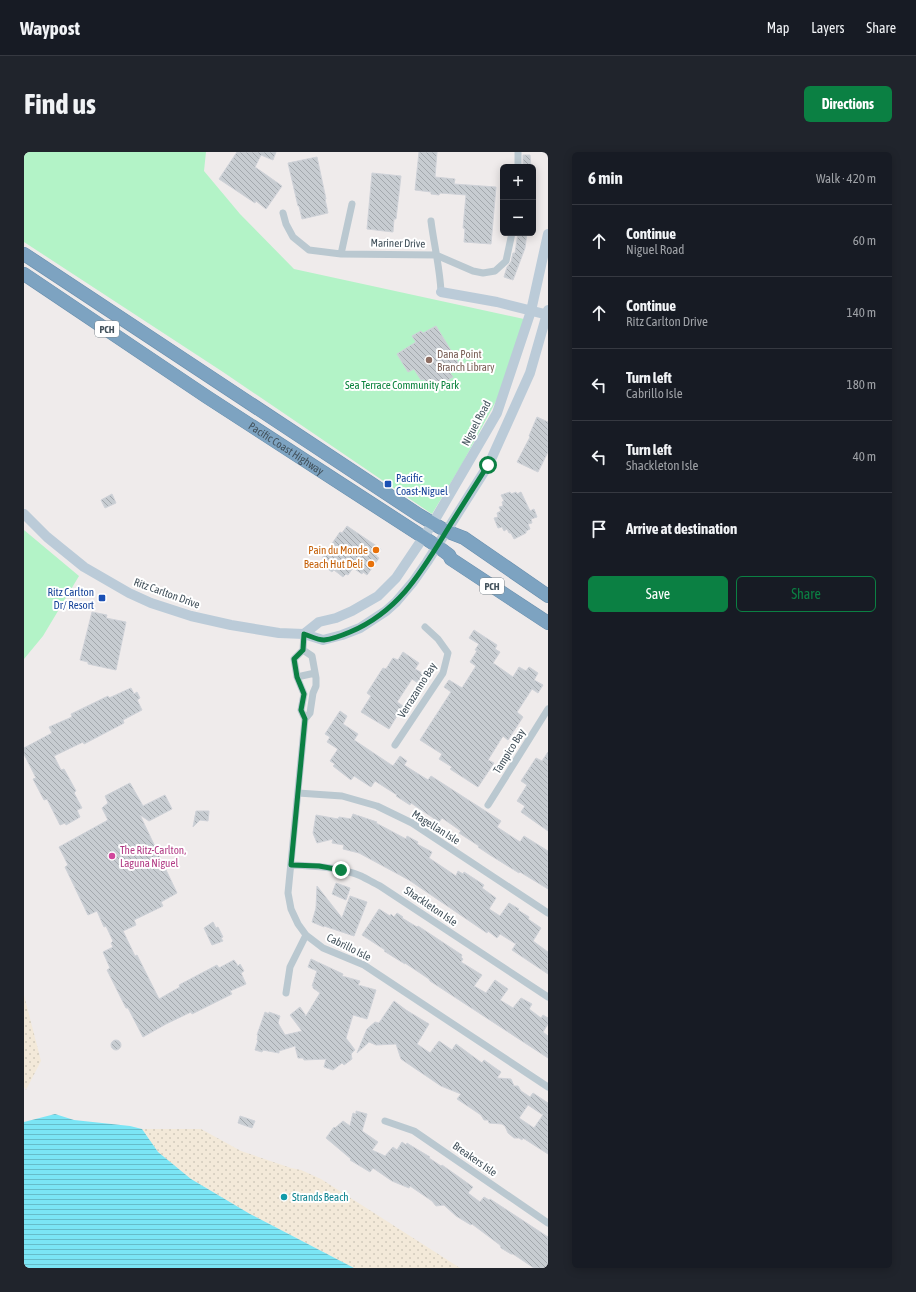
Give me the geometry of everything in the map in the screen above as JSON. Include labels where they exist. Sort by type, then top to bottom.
[{"type":"highway","name":"Pacific Coast Highway","points":[[24,254],[433,523],[446,531],[464,538],[548,596]]},
{"type":"highway","name":"Pacific Coast Highway","points":[[24,274],[206,397],[437,546],[450,555],[451,559],[548,623]]},
{"type":"street","points":[[518,152],[518,164]]},
{"type":"street","points":[[341,254],[352,204]]},
{"type":"street","name":"Mariner Drive","points":[[283,213],[286,224],[293,237],[309,250],[341,254],[436,255],[441,292],[497,302],[531,311],[548,313]]},
{"type":"street","points":[[432,221],[436,255],[474,271],[483,273],[495,271],[506,261],[511,236]]},
{"type":"street","name":"Niguel Road","points":[[424,538],[497,413],[531,311],[548,234]]},
{"type":"street","points":[[446,531],[489,464],[530,373],[548,313]]},
{"type":"street","name":"Ritz Carlton Drive","points":[[24,514],[47,537],[84,567],[129,593],[151,603],[191,616],[279,633],[304,634],[323,640],[360,628],[386,611],[413,582],[446,531]]},
{"type":"street","points":[[304,634],[319,622],[336,618],[352,611],[378,596],[396,578],[424,538]]},
{"type":"street","name":"Verrazanno Bay","points":[[395,745],[443,673],[447,662],[448,653],[438,639],[425,627]]},
{"type":"street","name":"Cabrillo Isle","points":[[304,634],[303,650],[294,659],[297,677],[304,694],[301,710],[305,719],[288,893],[291,909],[298,924],[306,935],[323,948],[364,965],[548,1087]]},
{"type":"street","name":"Cabrillo Isle","points":[[303,650],[312,656],[316,686],[313,693],[310,713],[305,719]]},
{"type":"street","points":[[297,677],[315,673]]},
{"type":"street","points":[[304,694],[313,693]]},
{"type":"street","name":"Tampico Bay","points":[[488,805],[548,709]]},
{"type":"street","name":"Magellan Isle","points":[[298,793],[342,796],[377,806],[412,823],[548,913]]},
{"type":"street","name":"Shackleton Isle","points":[[291,865],[319,866],[341,870],[361,876],[380,886],[548,997]]},
{"type":"street","points":[[286,993],[290,966],[306,935]]},
{"type":"street","name":"Breakers Isle","points":[[385,1121],[414,1131],[548,1223]]},
{"type":"sand","points":[[24,995],[41,1061],[26,1090],[24,1087]]},
{"type":"sand","name":"Strands Beach","points":[[142,1129],[201,1129],[241,1151],[301,1170],[321,1179],[460,1268],[354,1268],[250,1214],[191,1179],[158,1152]]},
{"type":"green space","name":"Sea Terrace Community Park","points":[[24,152],[206,152],[204,171],[240,214],[294,269],[524,319],[501,392],[462,464],[432,514],[223,372],[24,242]]},
{"type":"green space","points":[[24,530],[79,576],[43,636],[24,659]]},
{"type":"water","points":[[55,1114],[74,1120],[130,1126],[142,1129],[158,1152],[191,1179],[250,1214],[354,1268],[24,1268],[24,1122]]},
{"type":"building","points":[[237,152],[276,152],[273,160],[261,155],[255,167],[282,186],[266,209],[256,201],[255,203],[219,179]]},
{"type":"building","points":[[419,152],[437,152],[435,177],[455,179],[454,184],[496,187],[491,244],[464,242],[465,229],[463,228],[466,195],[440,193],[439,195],[431,194],[431,192],[415,190]]},
{"type":"building","points":[[523,155],[530,155],[531,164],[523,164]]},
{"type":"building","points":[[317,157],[328,213],[302,219],[288,163]]},
{"type":"building","points":[[372,173],[401,176],[393,232],[367,229]]},
{"type":"building","points":[[518,236],[527,236],[525,248],[513,280],[504,277],[507,267],[511,262],[513,253],[515,253]]},
{"type":"building","name":"Dana Point Branch Library","points":[[436,326],[461,367],[450,373],[453,377],[443,383],[442,380],[429,388],[424,379],[421,380],[414,369],[408,372],[397,354],[416,342],[412,336],[421,331],[423,333]]},
{"type":"building","points":[[537,417],[548,422],[548,452],[538,472],[517,462],[530,437],[529,436]]},
{"type":"building","points":[[510,492],[511,494],[516,492],[517,494],[521,492],[530,511],[534,509],[537,517],[531,519],[532,523],[528,524],[530,529],[526,531],[526,533],[514,539],[507,529],[504,531],[502,527],[498,528],[494,518],[498,517],[497,513],[501,511],[499,507],[503,506],[502,502],[504,501],[501,495]]},
{"type":"building","points":[[112,494],[116,503],[105,508],[101,500]]},
{"type":"building","points":[[347,526],[381,549],[376,556],[379,558],[367,575],[363,572],[362,574],[353,568],[348,575],[346,574],[343,577],[334,570],[332,572],[321,564],[324,560],[322,558],[340,532],[342,533]]},
{"type":"building","points":[[92,612],[107,615],[106,618],[126,622],[116,670],[88,664],[88,662],[80,660]]},
{"type":"building","points":[[474,630],[497,645],[495,649],[500,652],[493,663],[513,677],[519,667],[526,671],[529,667],[538,673],[534,680],[543,685],[538,693],[532,689],[517,712],[523,717],[508,740],[503,736],[488,760],[494,763],[478,787],[450,769],[452,767],[439,759],[442,754],[420,740],[451,692],[444,687],[449,680],[462,688],[476,666],[470,662],[477,651],[475,650],[479,644],[469,638]]},
{"type":"building","points":[[403,652],[419,663],[415,669],[424,674],[418,683],[412,679],[397,702],[403,706],[389,729],[361,712],[371,696],[367,693],[383,668],[386,669],[393,658],[398,660]]},
{"type":"building","points":[[131,688],[134,694],[137,692],[140,698],[137,700],[142,710],[123,720],[124,723],[84,744],[83,742],[54,756],[61,770],[64,769],[76,791],[74,793],[82,808],[77,810],[80,817],[66,825],[65,823],[60,825],[47,799],[44,800],[33,779],[36,778],[24,754],[24,748],[52,733],[49,727],[72,717],[71,714],[108,696],[109,698]]},
{"type":"building","points":[[340,711],[347,716],[343,724],[358,734],[354,740],[393,766],[400,756],[407,761],[404,765],[428,780],[431,776],[501,821],[497,827],[520,842],[524,836],[548,851],[548,889],[520,872],[519,873],[478,847],[479,846],[459,833],[461,831],[442,818],[439,822],[411,803],[410,805],[375,781],[371,787],[354,776],[351,780],[333,766],[335,764],[330,761],[338,749],[327,742],[330,737],[325,734]]},
{"type":"building","points":[[548,752],[548,831],[521,812],[525,806],[517,801],[527,785],[521,781],[536,758],[542,761]]},
{"type":"building","name":"The Ritz-Carlton, Laguna Niguel","points":[[130,783],[143,806],[165,795],[172,809],[149,821],[140,815],[177,893],[161,902],[163,906],[134,920],[136,925],[123,931],[159,999],[180,987],[179,985],[217,965],[219,968],[234,960],[238,966],[240,964],[244,971],[241,973],[246,984],[230,991],[232,994],[192,1014],[191,1012],[166,1024],[143,1037],[128,1008],[126,1008],[107,970],[110,968],[103,952],[113,947],[111,943],[113,941],[106,926],[104,927],[97,911],[88,915],[65,867],[68,865],[59,847],[108,820],[102,808],[108,803],[105,796]]},
{"type":"building","points":[[196,811],[209,811],[208,821],[200,820],[193,827]]},
{"type":"building","points":[[353,814],[377,822],[376,823],[406,839],[407,836],[418,842],[417,844],[432,852],[429,858],[456,876],[458,871],[463,874],[464,872],[484,885],[482,888],[496,898],[489,909],[500,916],[509,903],[529,917],[528,919],[541,928],[533,941],[548,952],[548,974],[512,950],[516,944],[500,934],[497,938],[488,931],[487,933],[409,880],[359,853],[343,849],[344,845],[332,843],[333,839],[317,843],[313,833],[316,815],[338,819],[339,817],[351,819]]},
{"type":"building","points":[[336,883],[350,888],[346,900],[332,894]]},
{"type":"building","points":[[317,886],[342,918],[350,896],[367,902],[354,936],[312,922],[316,908]]},
{"type":"building","points":[[379,909],[390,916],[391,914],[394,917],[397,913],[403,917],[402,918],[417,927],[418,926],[462,955],[461,957],[463,959],[461,962],[482,975],[474,986],[486,993],[495,980],[508,989],[500,1000],[513,1008],[521,998],[532,1004],[529,1009],[541,1018],[543,1015],[548,1018],[548,1024],[543,1032],[548,1036],[548,1058],[405,963],[384,951],[385,950],[362,935]]},
{"type":"building","points":[[213,922],[216,928],[218,927],[223,937],[221,938],[223,941],[212,945],[204,928]]},
{"type":"building","points":[[311,959],[343,974],[342,976],[360,981],[358,985],[376,990],[367,1019],[353,1015],[346,1038],[355,1050],[351,1054],[352,1059],[344,1065],[342,1063],[333,1070],[324,1067],[326,1059],[304,1060],[303,1058],[298,1058],[295,1046],[279,1051],[279,1053],[255,1050],[258,1040],[257,1035],[265,1012],[280,1016],[278,1023],[285,1035],[302,1031],[290,1015],[300,1007],[306,1016],[320,993],[312,986],[317,971],[308,967]]},
{"type":"building","points":[[394,1001],[429,1024],[417,1044],[430,1053],[439,1041],[452,1050],[456,1044],[482,1063],[484,1060],[501,1072],[497,1078],[511,1079],[514,1086],[518,1086],[521,1091],[530,1097],[533,1093],[548,1103],[548,1154],[523,1138],[522,1140],[519,1138],[514,1138],[508,1133],[505,1126],[502,1124],[489,1123],[488,1120],[484,1120],[481,1115],[457,1099],[461,1094],[441,1086],[401,1059],[396,1044],[376,1045],[369,1042],[357,1053],[367,1029],[375,1022],[379,1023]],"holes":[[[528,1105],[543,1115],[534,1128],[519,1118]]]},
{"type":"building","points":[[114,1040],[118,1040],[120,1041],[120,1049],[114,1050],[111,1047],[111,1043]]},
{"type":"building","points":[[356,1111],[367,1114],[362,1131],[378,1142],[372,1150],[385,1156],[393,1147],[397,1150],[402,1142],[406,1145],[407,1143],[473,1187],[468,1193],[480,1202],[484,1197],[489,1200],[490,1199],[548,1237],[548,1268],[534,1268],[501,1248],[500,1245],[472,1224],[471,1225],[456,1216],[444,1205],[436,1206],[432,1201],[410,1186],[409,1188],[392,1181],[373,1168],[370,1172],[350,1160],[351,1159],[326,1138],[334,1127],[335,1128],[343,1121],[350,1126],[353,1113],[356,1114]]},
{"type":"building","points":[[240,1116],[255,1121],[252,1128],[238,1123]]},
{"type":"place","name":"Dana Point Branch Library","points":[[429,360]]},
{"type":"place","name":"Pacific Coast-Niguel","points":[[388,484]]},
{"type":"place","name":"Pain du Monde","points":[[376,550]]},
{"type":"place","name":"Beach Hut Deli","points":[[371,564]]},
{"type":"place","name":"Ritz Carlton Dr/ Resort","points":[[102,598]]},
{"type":"place","name":"The Ritz-Carlton, Laguna Niguel","points":[[112,856]]},
{"type":"place","name":"Strands Beach","points":[[284,1197]]},
{"type":"route","points":[[341,870],[319,866],[291,865],[305,719],[301,710],[304,694],[297,677],[294,659],[303,650],[304,634],[323,640],[342,635],[360,628],[386,611],[396,602],[427,562],[488,465]]}]
